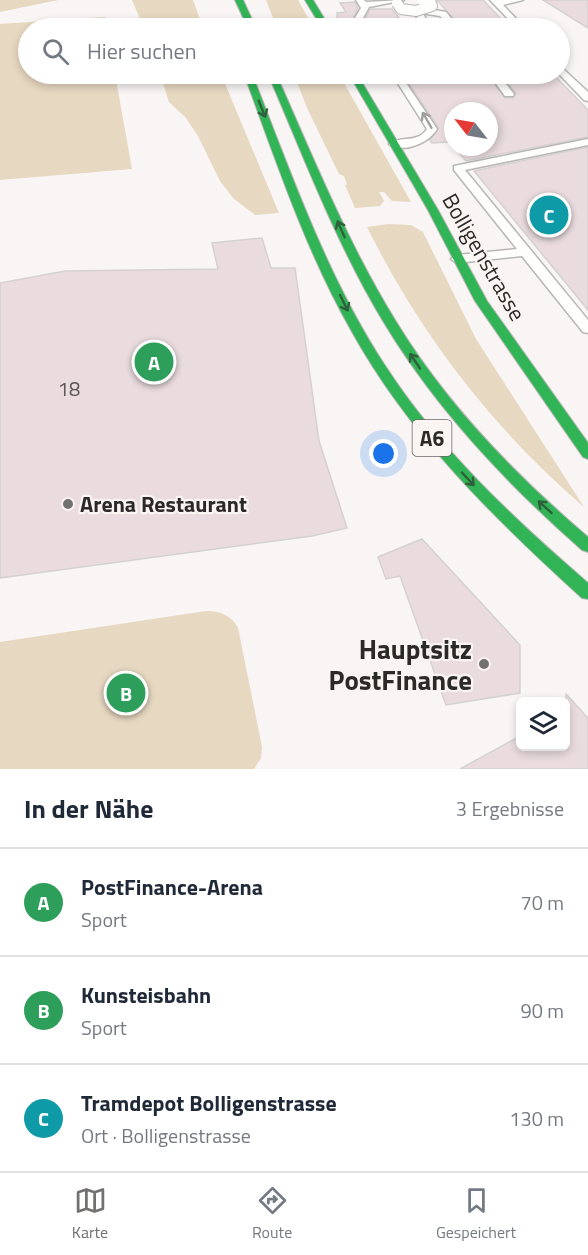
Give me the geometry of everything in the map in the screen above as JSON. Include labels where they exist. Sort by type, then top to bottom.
[{"type":"main road","points":[[240,0],[248,18]]},
{"type":"main road","points":[[309,0],[320,18]]},
{"type":"main road","name":"A6","points":[[252,84],[335,285],[355,326],[384,373],[414,416],[452,462],[497,510],[588,593]]},
{"type":"main road","name":"A6","points":[[276,84],[349,247],[389,321],[417,365],[485,448],[530,494],[588,546]]},
{"type":"main road","name":"Bolligenstrasse","points":[[359,84],[433,210],[481,301],[588,454]]},
{"type":"lane","points":[[363,4],[399,2],[401,9],[412,11],[422,11],[432,6],[431,3],[422,0]]},
{"type":"lane","points":[[495,2],[519,0]]},
{"type":"lane","points":[[495,2],[511,18]]},
{"type":"lane","points":[[424,18],[422,13],[443,14],[446,18]]},
{"type":"lane","points":[[570,79],[588,98]]},
{"type":"lane","points":[[394,144],[419,142],[426,138],[432,129],[403,84]]},
{"type":"lane","points":[[501,84],[509,94]]},
{"type":"lane","points":[[588,142],[458,168],[588,329]]},
{"type":"lane","points":[[457,259],[524,252]]},
{"type":"shaded area","points":[[0,0],[58,0],[0,12]]},
{"type":"shaded area","points":[[132,0],[193,0],[199,18],[140,18]]},
{"type":"shaded area","points":[[266,0],[298,0],[308,18],[273,18]]},
{"type":"shaded area","points":[[18,23],[18,84],[117,84],[132,169],[0,180],[0,24]]},
{"type":"shaded area","points":[[163,84],[225,84],[279,213],[255,215],[233,198],[220,181],[198,136],[186,118],[169,102]]},
{"type":"shaded area","points":[[298,84],[345,84],[411,202],[392,201],[384,192],[379,192],[384,201],[380,206],[355,208],[345,185],[347,184],[344,176],[339,174]]},
{"type":"shaded area","points":[[388,224],[411,225],[423,232],[476,339],[584,507],[519,445],[489,412],[435,342],[410,305],[367,227]]},
{"type":"shaded area","points":[[206,611],[225,615],[238,628],[262,747],[261,758],[254,769],[0,769],[0,642]]},
{"type":"building","points":[[437,0],[483,0],[500,18],[452,18]]},
{"type":"building","points":[[543,0],[588,0],[588,28]]},
{"type":"building","points":[[355,2],[358,8],[353,18],[337,18],[337,13],[346,12],[340,3]]},
{"type":"building","points":[[370,9],[392,9],[399,18],[366,18]]},
{"type":"building","points":[[409,84],[494,84],[505,98],[513,98],[516,93],[508,84],[563,84],[588,110],[588,137],[498,155],[498,102],[444,102],[444,142],[432,143],[430,140],[439,128]]},
{"type":"building","points":[[588,147],[588,310],[474,171]]},
{"type":"building","points":[[462,156],[491,156],[466,161]]},
{"type":"building","points":[[262,238],[271,268],[295,268],[319,441],[347,528],[312,536],[0,578],[0,283],[65,271],[218,269],[212,243]]},
{"type":"building","name":"Hauptsitz PostFinance","points":[[422,539],[520,645],[520,693],[446,705],[400,576],[386,579],[378,557]]},
{"type":"building","points":[[570,698],[588,718],[588,769],[460,769],[516,738],[516,751],[570,751]]},
{"type":"traffic: fast","points":[[239,0],[247,18]]},
{"type":"traffic: fast","points":[[309,0],[320,18]]},
{"type":"traffic: fast","points":[[252,84],[321,259],[338,295],[377,364],[422,427],[474,486],[588,593]]},
{"type":"traffic: fast","points":[[276,84],[356,261],[389,321],[410,353],[479,442],[532,496],[588,546]]},
{"type":"traffic: fast","points":[[359,84],[433,210],[481,301],[588,454]]},
{"type":"place","name":"Tramdepot Bolligenstrasse","points":[[549,215]]},
{"type":"place","name":"PostFinance-Arena","points":[[154,362]]},
{"type":"place","name":"Arena Restaurant","points":[[68,504]]},
{"type":"place","name":"Hauptsitz PostFinance","points":[[484,664]]},
{"type":"place","name":"Kunsteisbahn","points":[[126,693]]}]
